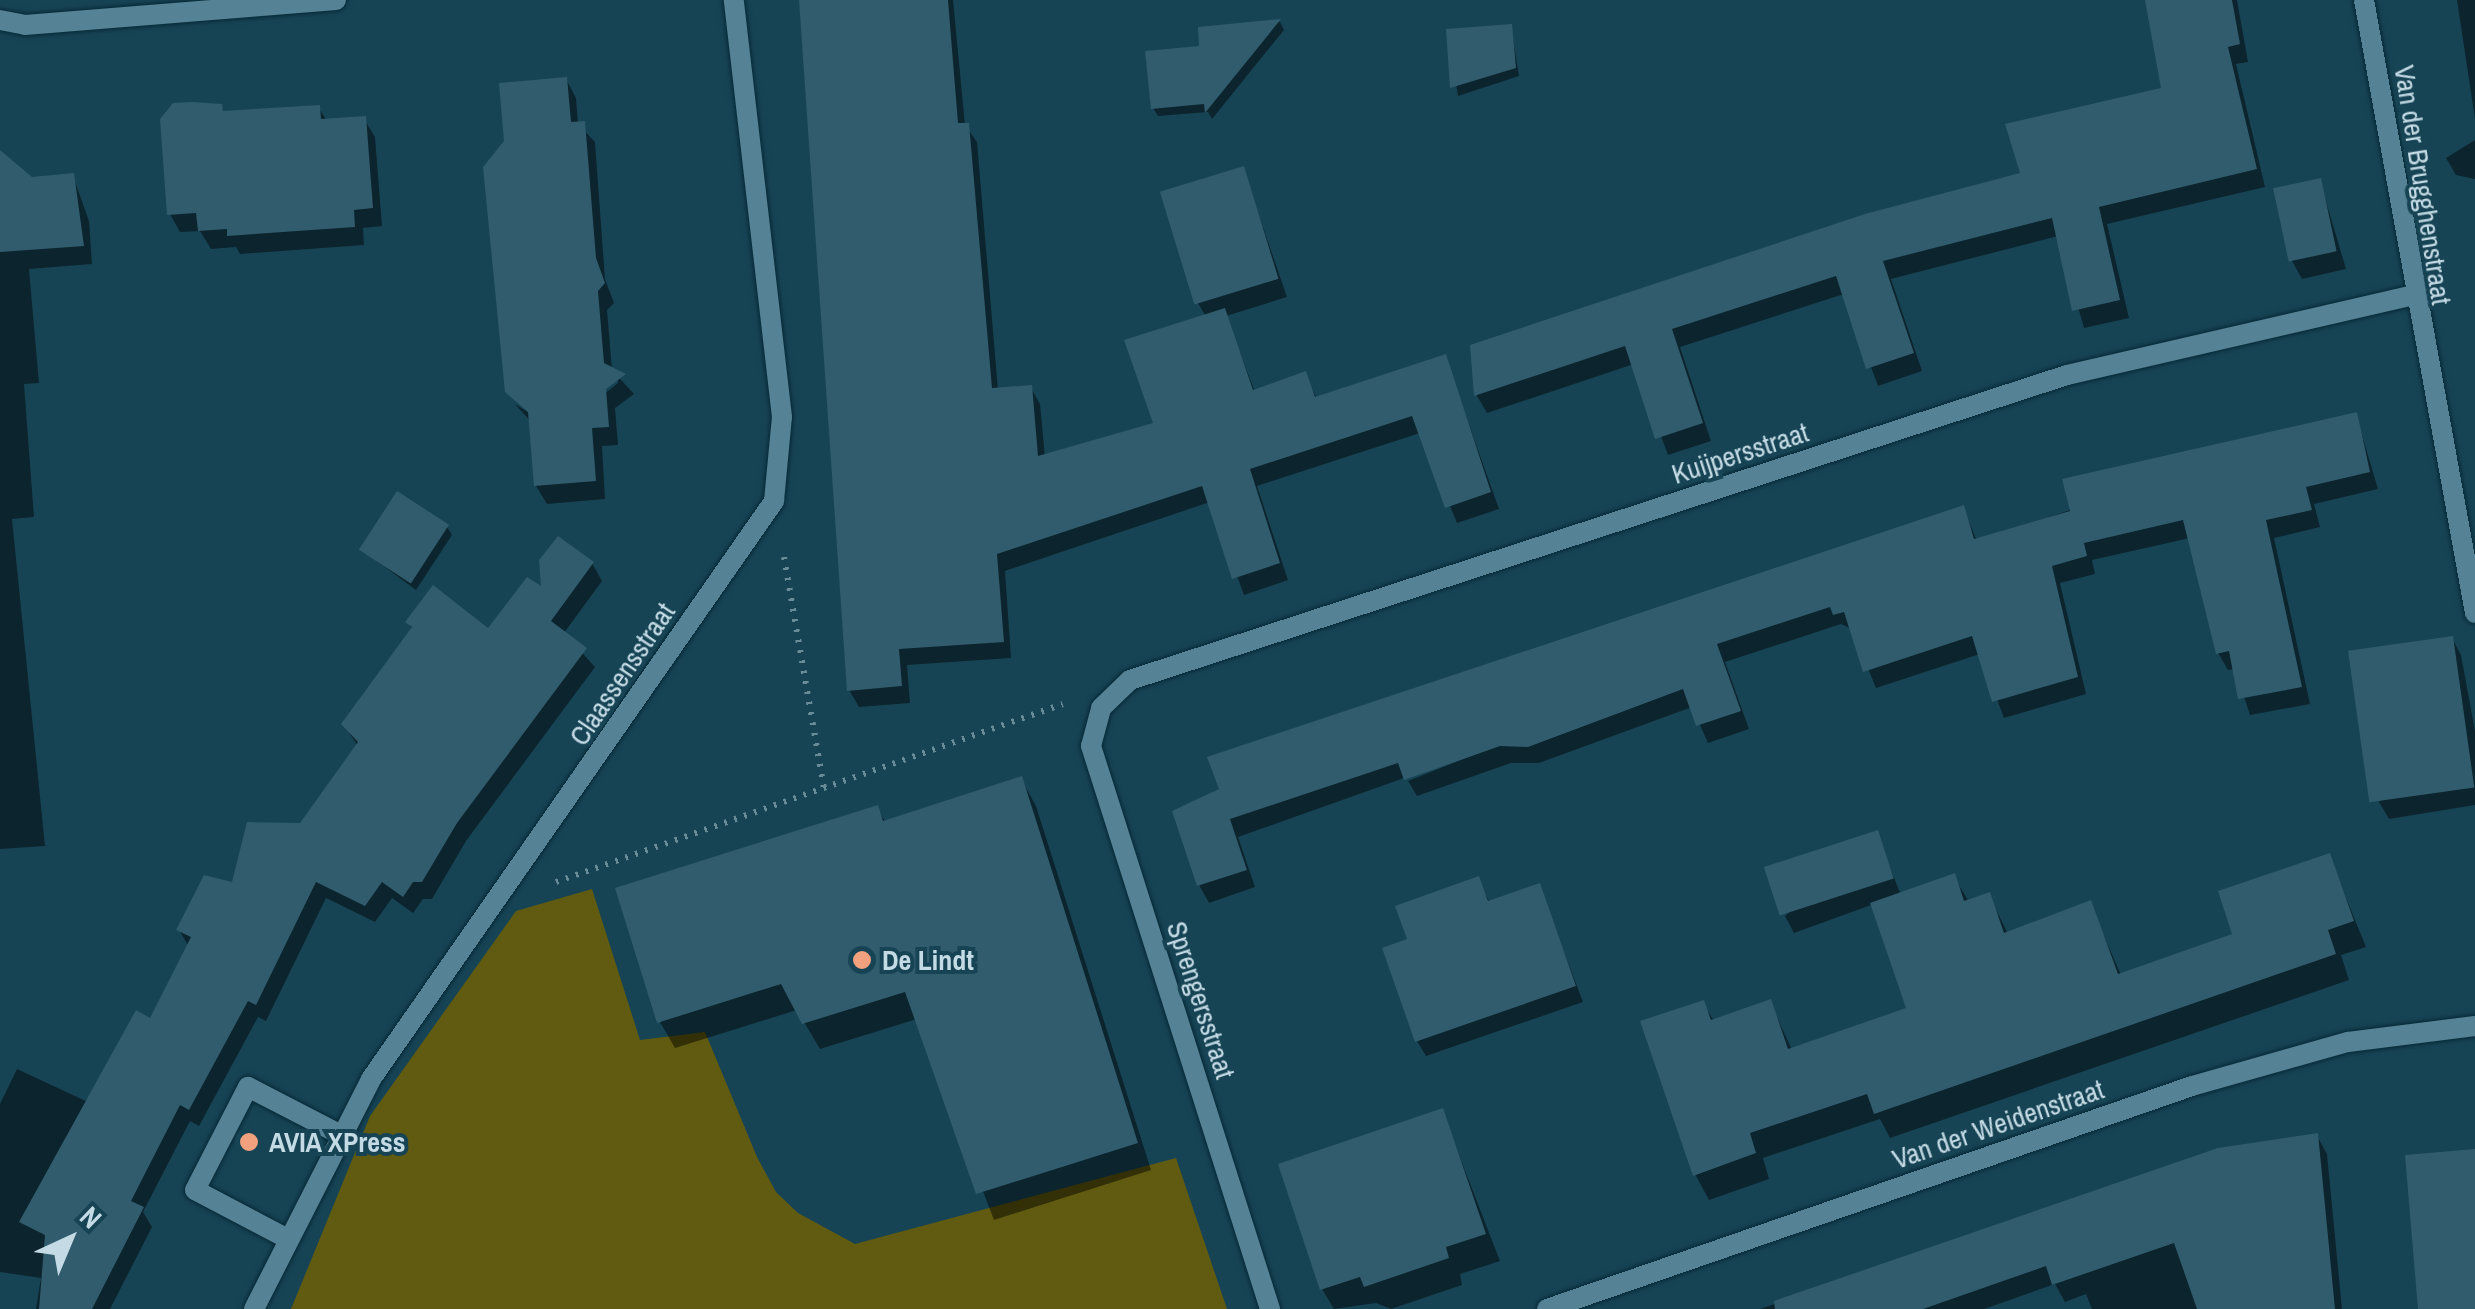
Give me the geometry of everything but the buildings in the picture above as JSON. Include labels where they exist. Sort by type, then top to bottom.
[{"type":"street","points":[[0,20],[25,25],[336,0]]},
{"type":"street","name":"Claassensstraat","points":[[254,1309],[371,1079],[498,903],[774,502],[782,417],[734,0]]},
{"type":"street","name":"Van der Brugghenstraat","points":[[2364,0],[2413,295],[2475,614]]},
{"type":"street","name":"Kuijpersstraat","points":[[1101,708],[1130,680],[2067,376],[2413,295]]},
{"type":"street","name":"Sprengersstraat","points":[[1101,708],[1091,746],[1270,1309]]},
{"type":"street","name":"Van der Weidenstraat","points":[[1547,1309],[2192,1086],[2348,1042],[2475,1026]]},
{"type":"street","points":[[288,1239],[194,1190],[248,1087],[341,1135]]},
{"type":"path","points":[[774,502],[824,789]]},
{"type":"path","points":[[498,903],[1130,680]]},
{"type":"shaded area","points":[[592,889],[640,1040],[705,1032],[757,1157],[776,1192],[798,1213],[855,1244],[1176,1158],[1227,1309],[291,1309],[370,1116],[516,911]]},
{"type":"place","name":"De Lindt","points":[[862,960]]},
{"type":"place","name":"AVIA XPress","points":[[249,1142]]}]
